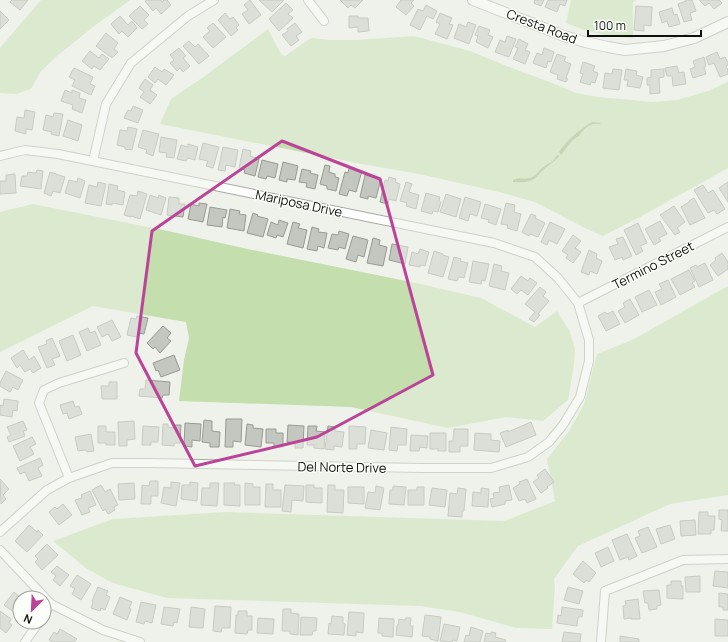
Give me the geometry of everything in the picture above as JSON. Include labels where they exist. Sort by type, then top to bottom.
[{"type":"street","points":[[93,161],[106,104],[131,63],[188,16],[214,0]]},
{"type":"street","points":[[308,0],[324,21]]},
{"type":"street","name":"Cresta Road","points":[[473,0],[564,36],[608,48],[624,50],[664,46],[694,38],[728,22]]},
{"type":"street","name":"Mariposa Drive","points":[[0,156],[25,150],[58,154],[494,243],[535,257],[558,278],[578,303]]},
{"type":"street","name":"Termino Street","points":[[578,303],[728,226]]},
{"type":"street","name":"Del Norte Drive","points":[[0,532],[47,490],[69,478],[112,463],[491,468],[528,457],[549,442],[563,425],[580,396],[589,361],[589,340],[578,303]]},
{"type":"street","points":[[69,478],[38,402],[44,390],[59,383],[124,363]]},
{"type":"street","points":[[0,550],[38,590]]},
{"type":"street","points":[[601,642],[605,591],[683,560],[728,559]]},
{"type":"street","points":[[52,605],[102,630],[140,642]]},
{"type":"street","points":[[25,642],[33,630]]},
{"type":"highlighted area","points":[[282,141],[380,179],[433,375],[317,437],[195,466],[136,353],[152,231]]},
{"type":"shaded area","points":[[41,0],[130,0],[57,56],[41,71],[31,89],[16,94],[0,93],[0,48]]},
{"type":"shaded area","points":[[571,0],[638,0],[633,2],[633,38],[598,34],[566,23]]},
{"type":"shaded area","points":[[268,29],[281,54],[285,56],[311,38],[355,40],[414,36],[470,51],[576,93],[598,97],[652,102],[677,100],[708,91],[728,82],[728,168],[603,236],[535,202],[499,192],[419,174],[160,124],[171,99]]},
{"type":"shaded area","points":[[592,122],[601,123],[590,125],[585,129],[571,142],[561,155],[559,152],[566,143],[578,131]]},
{"type":"shaded area","points":[[557,155],[559,157],[533,180],[513,182],[515,179],[527,179],[533,177],[542,168],[552,162]]},
{"type":"shaded area","points":[[33,204],[416,283],[481,298],[535,327],[557,311],[569,330],[575,349],[568,400],[543,421],[506,417],[448,428],[351,407],[179,401],[184,360],[189,338],[186,322],[93,306],[0,352],[0,212]]},
{"type":"shaded area","points":[[728,286],[728,495],[670,504],[578,546],[554,579],[555,586],[552,629],[516,628],[460,612],[420,606],[167,598],[113,583],[87,569],[53,541],[113,519],[226,512],[504,521],[555,501],[547,459],[569,431],[584,404],[597,354],[632,340]]},
{"type":"building","points":[[12,0],[28,0],[20,10],[10,2]]},
{"type":"building","points":[[161,0],[162,2],[167,0],[171,5],[161,14],[156,8],[153,11],[145,1]]},
{"type":"building","points":[[250,0],[261,15],[249,24],[242,14],[248,10],[244,5]]},
{"type":"building","points":[[259,0],[284,0],[272,12]]},
{"type":"building","points":[[340,0],[363,0],[355,8],[351,5],[348,8]]},
{"type":"building","points":[[401,0],[414,0],[411,3],[414,6],[406,15],[396,7]]},
{"type":"building","points":[[535,0],[544,0],[541,6],[534,3]]},
{"type":"building","points":[[548,0],[567,0],[565,6],[560,4],[557,12],[545,7]]},
{"type":"building","points":[[686,0],[692,0],[696,11],[690,13],[692,20],[684,22],[678,4]]},
{"type":"building","points":[[700,0],[719,0],[722,3],[714,9],[709,3],[705,6]]},
{"type":"building","points":[[286,3],[293,10],[288,14],[293,18],[279,31],[269,19]]},
{"type":"building","points":[[426,5],[437,11],[433,19],[427,16],[420,30],[410,25],[418,9],[423,11]]},
{"type":"building","points":[[140,6],[149,15],[144,20],[148,24],[142,29],[129,16]]},
{"type":"building","points":[[636,6],[652,7],[651,26],[644,25],[644,31],[634,30]]},
{"type":"building","points":[[672,8],[674,15],[677,14],[680,24],[669,27],[667,21],[662,23],[659,12]]},
{"type":"building","points":[[0,11],[9,20],[0,29]]},
{"type":"building","points":[[225,13],[230,19],[233,17],[239,25],[236,28],[238,30],[231,36],[218,20]]},
{"type":"building","points":[[440,13],[452,18],[449,24],[453,25],[447,39],[435,34],[440,24],[436,22]]},
{"type":"building","points":[[120,16],[128,25],[132,21],[137,28],[128,37],[122,31],[119,34],[111,24]]},
{"type":"building","points":[[349,16],[368,18],[369,31],[358,32],[358,27],[349,28]]},
{"type":"building","points":[[468,22],[476,25],[469,44],[454,38],[459,24],[466,27]]},
{"type":"building","points":[[213,23],[226,37],[213,48],[203,37],[210,31],[207,28]]},
{"type":"building","points":[[295,23],[302,32],[296,36],[299,40],[291,46],[282,35]]},
{"type":"building","points":[[479,26],[490,30],[488,35],[493,37],[488,48],[476,42],[478,36],[475,35]]},
{"type":"building","points":[[106,33],[118,43],[114,49],[118,52],[112,58],[96,46]]},
{"type":"building","points":[[507,36],[516,39],[509,57],[495,52],[500,40],[505,42]]},
{"type":"building","points":[[519,39],[528,44],[525,50],[530,52],[525,64],[513,59],[518,48],[515,47]]},
{"type":"building","points":[[189,41],[195,47],[198,44],[209,56],[199,64],[183,46]]},
{"type":"building","points":[[179,48],[186,56],[183,58],[190,66],[183,72],[180,68],[177,71],[170,63],[174,60],[170,55]]},
{"type":"building","points":[[544,48],[554,52],[551,62],[548,61],[546,68],[533,63],[537,53],[542,55]]},
{"type":"building","points":[[90,51],[99,58],[102,54],[109,59],[100,70],[94,66],[92,69],[82,61]]},
{"type":"building","points":[[717,52],[720,59],[725,57],[728,63],[726,66],[728,74],[720,77],[714,63],[709,65],[706,57]]},
{"type":"building","points":[[557,54],[566,57],[564,61],[571,64],[566,82],[557,79],[558,75],[550,72]]},
{"type":"building","points":[[704,57],[706,74],[693,78],[690,69],[695,67],[693,61]]},
{"type":"building","points":[[583,62],[595,66],[593,71],[598,73],[595,83],[591,82],[590,85],[580,82],[583,74],[580,73]]},
{"type":"building","points":[[677,66],[679,73],[684,72],[686,84],[673,86],[672,76],[667,76],[665,68]]},
{"type":"building","points":[[155,67],[162,72],[164,69],[174,75],[166,85],[158,79],[155,83],[148,77]]},
{"type":"building","points":[[74,68],[93,77],[90,84],[95,86],[91,95],[72,86],[75,80],[69,77]]},
{"type":"building","points":[[613,69],[622,70],[619,90],[603,88],[605,73],[612,74]]},
{"type":"building","points":[[626,69],[637,71],[636,75],[643,77],[640,88],[627,86],[628,80],[624,80]]},
{"type":"building","points":[[664,69],[664,77],[659,78],[660,93],[650,94],[650,85],[647,85],[647,78],[651,77],[651,70]]},
{"type":"building","points":[[145,79],[153,85],[150,90],[157,95],[150,104],[140,97],[144,92],[139,88]]},
{"type":"building","points":[[65,90],[72,93],[72,90],[80,93],[79,98],[86,100],[82,113],[72,109],[73,105],[61,101]]},
{"type":"building","points":[[133,106],[143,110],[138,123],[124,118],[128,110],[131,111]]},
{"type":"building","points":[[25,110],[35,112],[32,130],[26,129],[26,134],[15,131],[17,117],[24,118]]},
{"type":"building","points":[[54,113],[63,114],[59,136],[51,134],[52,132],[43,130],[46,115],[53,117]]},
{"type":"building","points":[[68,120],[82,125],[78,141],[63,136]]},
{"type":"building","points":[[128,127],[137,129],[132,150],[125,149],[125,147],[117,145],[120,130],[127,131]]},
{"type":"building","points":[[143,130],[159,134],[153,156],[146,153],[147,150],[138,147]]},
{"type":"building","points":[[161,137],[177,140],[174,158],[166,157],[167,153],[159,152]]},
{"type":"building","points":[[203,143],[219,147],[213,168],[206,166],[208,161],[199,159]]},
{"type":"building","points":[[188,144],[198,147],[195,160],[188,158],[186,161],[177,159],[181,145],[188,147]]},
{"type":"building","points":[[223,147],[238,150],[235,167],[226,165],[225,171],[218,170]]},
{"type":"building","points":[[243,149],[251,151],[250,156],[259,159],[255,176],[244,173],[245,170],[239,168]]},
{"type":"building","points":[[262,160],[278,164],[275,178],[267,176],[266,179],[258,177]]},
{"type":"building","points":[[283,162],[298,166],[295,180],[287,179],[287,182],[279,180]]},
{"type":"building","points":[[325,165],[330,166],[329,172],[335,174],[335,177],[339,178],[336,191],[327,189],[327,186],[320,184]]},
{"type":"building","points":[[349,168],[362,171],[356,192],[349,190],[347,196],[339,194],[345,172],[348,173]]},
{"type":"building","points":[[302,169],[311,171],[310,173],[318,175],[315,189],[306,187],[307,183],[299,182]]},
{"type":"building","points":[[37,170],[43,171],[41,189],[20,186],[22,176],[27,176],[28,172],[36,173]]},
{"type":"building","points":[[50,172],[65,177],[60,193],[53,191],[51,196],[44,193]]},
{"type":"building","points":[[15,174],[16,193],[0,194],[0,181],[6,181],[6,175]]},
{"type":"building","points":[[365,175],[381,179],[376,198],[368,196],[368,199],[360,197]]},
{"type":"building","points":[[389,177],[396,179],[395,182],[400,184],[396,201],[389,199],[388,204],[380,202],[385,180],[388,181]]},
{"type":"building","points":[[78,178],[85,181],[80,198],[65,193],[69,180],[77,182]]},
{"type":"building","points":[[98,182],[106,184],[101,206],[85,203],[89,185],[97,187]]},
{"type":"building","points":[[406,182],[412,184],[409,192],[419,195],[416,209],[406,206],[407,203],[400,201]]},
{"type":"building","points":[[728,182],[728,202],[719,188]]},
{"type":"building","points":[[109,184],[118,186],[117,190],[125,192],[123,205],[112,203],[112,205],[106,204]]},
{"type":"building","points":[[703,185],[708,193],[713,190],[725,209],[717,214],[714,210],[708,213],[694,190]]},
{"type":"building","points":[[138,191],[147,194],[140,219],[124,215],[130,195],[137,196]]},
{"type":"building","points":[[426,193],[440,197],[439,201],[441,202],[438,212],[433,211],[432,214],[421,211]]},
{"type":"building","points":[[446,194],[461,199],[456,217],[440,212]]},
{"type":"building","points":[[150,195],[158,198],[159,195],[166,198],[161,215],[146,210]]},
{"type":"building","points":[[169,197],[179,198],[179,204],[185,204],[183,217],[167,215]]},
{"type":"building","points":[[465,197],[481,202],[477,216],[470,214],[468,221],[459,218]]},
{"type":"building","points":[[694,198],[705,218],[690,225],[681,207]]},
{"type":"building","points":[[199,203],[207,204],[203,222],[188,219],[191,204],[199,206]]},
{"type":"building","points":[[506,203],[515,205],[514,212],[521,214],[517,231],[507,228],[508,225],[501,224]]},
{"type":"building","points":[[485,204],[501,209],[496,225],[488,222],[489,220],[481,218]]},
{"type":"building","points":[[674,206],[685,222],[677,228],[680,232],[675,235],[660,215]]},
{"type":"building","points":[[210,207],[227,210],[225,218],[223,217],[222,227],[207,225]]},
{"type":"building","points":[[230,209],[240,211],[239,214],[246,215],[244,231],[227,228]]},
{"type":"building","points":[[253,213],[258,215],[257,216],[268,219],[263,237],[247,233]]},
{"type":"building","points":[[531,214],[536,216],[535,218],[545,223],[538,237],[530,234],[529,236],[522,232]]},
{"type":"building","points":[[279,220],[288,223],[283,237],[277,235],[276,238],[267,235],[271,222],[278,225]]},
{"type":"building","points":[[660,221],[667,234],[659,238],[661,241],[654,245],[645,229]]},
{"type":"building","points":[[293,222],[300,224],[298,228],[307,230],[303,248],[287,244]]},
{"type":"building","points":[[550,222],[565,229],[557,244],[549,240],[547,245],[541,242]]},
{"type":"building","points":[[638,223],[647,243],[640,246],[643,251],[636,255],[624,230]]},
{"type":"building","points":[[312,227],[319,229],[318,232],[327,233],[324,248],[318,246],[317,251],[307,249]]},
{"type":"building","points":[[339,231],[349,234],[345,249],[339,247],[338,250],[328,248],[332,234],[338,235]]},
{"type":"building","points":[[573,235],[581,241],[575,248],[581,252],[573,263],[566,258],[568,255],[562,251]]},
{"type":"building","points":[[353,236],[368,240],[364,257],[358,255],[356,262],[346,259]]},
{"type":"building","points":[[623,237],[632,256],[623,260],[622,257],[615,260],[609,247],[618,244],[616,239]]},
{"type":"building","points":[[373,238],[380,240],[379,245],[387,247],[383,266],[367,263]]},
{"type":"building","points":[[392,244],[408,247],[405,264],[389,260]]},
{"type":"building","points":[[420,249],[429,252],[425,266],[420,265],[420,267],[409,265],[412,252],[418,254]]},
{"type":"building","points":[[589,250],[597,254],[596,258],[602,261],[597,274],[590,271],[589,275],[581,272]]},
{"type":"building","points":[[434,251],[449,257],[443,277],[428,273]]},
{"type":"building","points":[[722,253],[728,262],[728,269],[718,276],[710,265],[716,260],[715,258]]},
{"type":"building","points":[[454,257],[461,259],[460,261],[468,263],[464,278],[459,277],[457,281],[448,279]]},
{"type":"building","points":[[473,261],[489,264],[485,281],[482,280],[481,284],[469,282]]},
{"type":"building","points":[[705,263],[713,280],[699,287],[690,268],[696,265],[697,267]]},
{"type":"building","points":[[494,264],[502,266],[501,271],[509,273],[505,290],[489,286]]},
{"type":"building","points":[[689,270],[695,281],[692,283],[695,287],[680,295],[671,279]]},
{"type":"building","points":[[521,276],[528,281],[530,278],[537,283],[528,295],[521,290],[517,294],[511,289]]},
{"type":"building","points":[[668,280],[676,297],[661,305],[655,292],[662,289],[659,284]]},
{"type":"building","points":[[540,287],[546,292],[543,296],[549,301],[538,314],[540,315],[534,322],[529,319],[535,312],[525,304]]},
{"type":"building","points":[[649,290],[657,305],[642,312],[635,297]]},
{"type":"building","points":[[630,299],[639,315],[625,323],[618,311],[625,307],[623,303]]},
{"type":"building","points":[[613,311],[620,324],[606,331],[598,316],[605,312],[607,314]]},
{"type":"building","points":[[137,316],[148,318],[144,334],[138,333],[137,337],[127,335],[131,318],[136,319]]},
{"type":"building","points":[[112,320],[121,337],[112,341],[108,334],[102,337],[97,327]]},
{"type":"building","points":[[163,326],[171,333],[167,338],[171,341],[160,353],[155,347],[153,349],[147,343]]},
{"type":"building","points":[[88,328],[90,333],[95,331],[101,345],[87,351],[79,332]]},
{"type":"building","points":[[73,335],[81,355],[67,361],[59,341]]},
{"type":"building","points":[[52,338],[60,356],[52,359],[55,365],[47,368],[38,347],[47,344],[46,341]]},
{"type":"building","points":[[23,350],[29,360],[34,356],[41,368],[33,373],[30,369],[25,372],[20,365],[17,368],[11,358]]},
{"type":"building","points":[[174,355],[180,370],[161,377],[158,370],[156,371],[153,363]]},
{"type":"building","points":[[6,371],[23,380],[18,390],[13,387],[10,392],[0,386]]},
{"type":"building","points":[[146,380],[170,382],[169,395],[163,395],[162,398],[139,396],[140,389],[145,389]]},
{"type":"building","points":[[109,382],[117,382],[117,399],[102,399],[101,386],[109,386]]},
{"type":"building","points":[[4,399],[18,401],[17,411],[13,410],[12,417],[0,415],[0,405],[3,406]]},
{"type":"building","points":[[73,401],[75,407],[79,406],[82,414],[69,419],[67,413],[63,414],[60,405]]},
{"type":"building","points":[[226,419],[242,419],[241,442],[233,441],[233,447],[225,447]]},
{"type":"building","points":[[204,420],[212,421],[212,431],[220,432],[219,447],[210,447],[210,443],[202,442]]},
{"type":"building","points":[[23,421],[27,430],[23,431],[25,436],[9,442],[7,437],[11,435],[7,427]]},
{"type":"building","points":[[134,421],[135,439],[127,440],[127,446],[119,446],[118,422]]},
{"type":"building","points":[[531,422],[536,435],[506,447],[500,433],[508,430],[508,432]]},
{"type":"building","points":[[185,423],[201,424],[200,441],[192,440],[192,447],[184,446]]},
{"type":"building","points":[[163,424],[168,424],[168,427],[174,428],[174,425],[181,425],[180,443],[174,443],[174,446],[162,445]]},
{"type":"building","points":[[247,424],[253,425],[253,428],[263,429],[261,447],[245,445]]},
{"type":"building","points":[[288,425],[304,426],[303,448],[295,448],[295,443],[287,442]]},
{"type":"building","points":[[98,426],[106,426],[106,432],[115,432],[115,445],[98,443]]},
{"type":"building","points":[[143,426],[159,427],[158,442],[151,442],[151,445],[142,445]]},
{"type":"building","points":[[308,426],[317,426],[316,431],[325,432],[324,449],[314,448],[314,445],[307,445]]},
{"type":"building","points":[[328,426],[335,427],[335,431],[344,432],[342,447],[334,446],[334,450],[325,449]]},
{"type":"building","points":[[349,426],[366,427],[365,444],[357,444],[357,449],[349,449]]},
{"type":"building","points":[[391,427],[407,429],[406,445],[398,445],[397,451],[389,450]]},
{"type":"building","points":[[266,429],[276,429],[276,433],[283,433],[283,447],[274,447],[274,443],[266,443]]},
{"type":"building","points":[[454,429],[468,429],[468,446],[460,446],[460,452],[449,452],[449,441],[453,441]]},
{"type":"building","points":[[371,430],[387,433],[384,450],[368,448]]},
{"type":"building","points":[[430,433],[446,433],[446,451],[430,449]]},
{"type":"building","points":[[475,433],[491,434],[491,440],[500,441],[499,452],[474,450]]},
{"type":"building","points":[[91,434],[94,451],[78,451],[75,437]]},
{"type":"building","points":[[411,435],[428,436],[427,448],[420,447],[419,451],[410,451]]},
{"type":"building","points":[[32,437],[36,444],[30,447],[34,454],[20,461],[13,446]]},
{"type":"building","points":[[40,458],[43,465],[38,468],[42,476],[29,481],[25,472],[20,474],[17,468]]},
{"type":"building","points":[[545,469],[554,482],[541,493],[533,482],[539,478],[537,475]]},
{"type":"building","points":[[0,479],[9,489],[3,495],[6,499],[1,504]]},
{"type":"building","points":[[527,479],[536,499],[527,503],[525,499],[519,501],[513,488],[520,484],[519,482]]},
{"type":"building","points":[[150,481],[158,481],[158,496],[151,496],[151,504],[141,504],[142,485],[149,486]]},
{"type":"building","points":[[171,482],[180,483],[176,506],[161,503],[164,487],[171,488]]},
{"type":"building","points":[[190,482],[198,483],[197,501],[181,499],[182,485],[190,485]]},
{"type":"building","points":[[134,483],[135,499],[119,500],[118,484]]},
{"type":"building","points":[[210,483],[219,483],[217,506],[201,505],[202,488],[210,488]]},
{"type":"building","points":[[224,483],[235,483],[234,485],[240,485],[240,506],[224,505]]},
{"type":"building","points":[[245,483],[253,484],[253,487],[260,487],[260,505],[245,505]]},
{"type":"building","points":[[266,484],[273,484],[273,490],[281,490],[281,507],[265,507]]},
{"type":"building","points":[[101,485],[105,492],[110,489],[118,505],[114,507],[115,510],[108,514],[105,509],[103,511],[92,490]]},
{"type":"building","points":[[285,485],[304,486],[303,501],[292,500],[291,512],[282,511]]},
{"type":"building","points":[[306,485],[314,485],[314,488],[322,488],[322,503],[306,502]]},
{"type":"building","points":[[328,485],[335,485],[335,490],[344,490],[343,513],[327,512]]},
{"type":"building","points":[[509,485],[512,500],[505,501],[505,504],[492,507],[490,499],[494,498],[493,493],[500,492],[499,487]]},
{"type":"building","points":[[376,486],[384,488],[380,510],[365,508],[368,492],[375,493]]},
{"type":"building","points":[[393,486],[406,487],[404,505],[389,504],[390,490],[393,490]]},
{"type":"building","points":[[348,487],[364,487],[364,504],[348,503]]},
{"type":"building","points":[[417,487],[424,487],[424,505],[408,505],[408,490],[417,490]]},
{"type":"building","points":[[432,488],[447,490],[445,507],[429,505]]},
{"type":"building","points":[[458,488],[466,489],[462,517],[448,516],[450,493],[457,494]]},
{"type":"building","points":[[481,488],[489,489],[488,507],[472,506],[473,492],[481,493]]},
{"type":"building","points":[[90,491],[96,505],[88,508],[90,512],[82,515],[75,500],[82,498],[81,495]]},
{"type":"building","points":[[63,504],[72,515],[59,525],[49,512],[55,507],[57,509]]},
{"type":"building","points":[[719,510],[728,510],[728,531],[721,531],[722,520],[719,519]]},
{"type":"building","points":[[699,512],[708,512],[708,516],[715,516],[714,530],[711,530],[711,534],[698,534]]},
{"type":"building","points":[[695,520],[696,535],[681,536],[680,521]]},
{"type":"building","points":[[29,525],[43,535],[27,552],[15,541]]},
{"type":"building","points":[[670,525],[675,539],[661,544],[656,529]]},
{"type":"building","points":[[648,527],[657,547],[642,553],[635,538],[640,536],[638,531]]},
{"type":"building","points":[[627,534],[637,556],[629,560],[628,557],[620,560],[612,540]]},
{"type":"building","points":[[47,544],[58,555],[42,570],[35,562],[38,559],[35,556]]},
{"type":"building","points":[[608,547],[614,561],[601,567],[595,553]]},
{"type":"building","points":[[583,561],[596,573],[589,582],[586,580],[584,583],[573,574]]},
{"type":"building","points":[[57,566],[69,575],[60,586],[53,580],[56,576],[51,572]]},
{"type":"building","points":[[715,571],[728,572],[728,588],[713,586]]},
{"type":"building","points":[[77,575],[91,584],[81,600],[72,594],[75,589],[70,586]]},
{"type":"building","points":[[700,576],[700,592],[686,592],[685,577]]},
{"type":"building","points":[[671,581],[681,581],[681,586],[683,586],[683,599],[667,598],[667,585],[671,585]]},
{"type":"building","points":[[98,587],[108,591],[106,595],[110,597],[105,610],[101,608],[100,611],[91,608],[92,601]]},
{"type":"building","points":[[568,587],[583,591],[579,604],[564,600]]},
{"type":"building","points":[[659,590],[661,605],[657,606],[657,609],[649,610],[648,603],[645,603],[643,591]]},
{"type":"building","points":[[719,593],[728,594],[728,610],[723,610],[723,607],[719,607]]},
{"type":"building","points":[[12,595],[12,611],[4,605]]},
{"type":"building","points":[[120,597],[132,602],[129,608],[131,609],[127,620],[113,614]]},
{"type":"building","points":[[638,599],[640,619],[624,619],[623,606],[626,605],[625,601]]},
{"type":"building","points":[[141,602],[156,605],[152,623],[145,621],[144,624],[136,622]]},
{"type":"building","points":[[215,606],[231,607],[230,628],[222,628],[221,632],[213,631]]},
{"type":"building","points":[[164,607],[180,609],[177,623],[174,622],[173,626],[161,624]]},
{"type":"building","points":[[191,607],[205,609],[203,628],[189,627]]},
{"type":"building","points":[[562,607],[583,610],[582,617],[578,617],[577,626],[557,623],[558,615],[561,616]]},
{"type":"building","points":[[283,609],[291,609],[291,613],[299,614],[298,635],[290,634],[290,631],[282,631]]},
{"type":"building","points":[[0,611],[11,619],[9,623],[12,625],[6,633],[0,628]]},
{"type":"building","points":[[238,611],[247,611],[247,616],[252,616],[252,630],[248,630],[247,634],[235,633],[236,615],[238,615]]},
{"type":"building","points":[[349,612],[364,613],[363,633],[356,632],[356,636],[347,635]]},
{"type":"building","points":[[425,615],[441,617],[438,641],[430,639],[430,637],[422,636]]},
{"type":"building","points":[[332,616],[343,617],[343,623],[345,624],[344,635],[328,634],[329,623],[331,624]]},
{"type":"building","points":[[301,617],[317,618],[316,631],[313,631],[312,635],[300,635]]},
{"type":"building","points":[[258,618],[274,619],[273,634],[257,633]]},
{"type":"building","points":[[379,618],[394,619],[393,637],[382,636],[382,633],[378,633]]},
{"type":"building","points":[[406,618],[411,618],[410,626],[413,626],[412,637],[396,635],[399,619],[405,620]]},
{"type":"building","points":[[715,619],[728,620],[728,636],[715,636]]},
{"type":"building","points":[[444,624],[460,627],[457,641],[440,641]]},
{"type":"building","points":[[471,627],[483,631],[480,642],[464,642],[466,635],[469,636]]},
{"type":"building","points":[[60,629],[77,639],[74,642],[53,642],[49,640],[54,632],[57,634]]},
{"type":"building","points":[[491,632],[496,633],[495,637],[506,640],[505,642],[484,642],[486,633],[491,634]]},
{"type":"building","points":[[564,632],[581,634],[580,642],[562,642]]},
{"type":"building","points":[[620,636],[639,639],[639,642],[620,642]]}]
